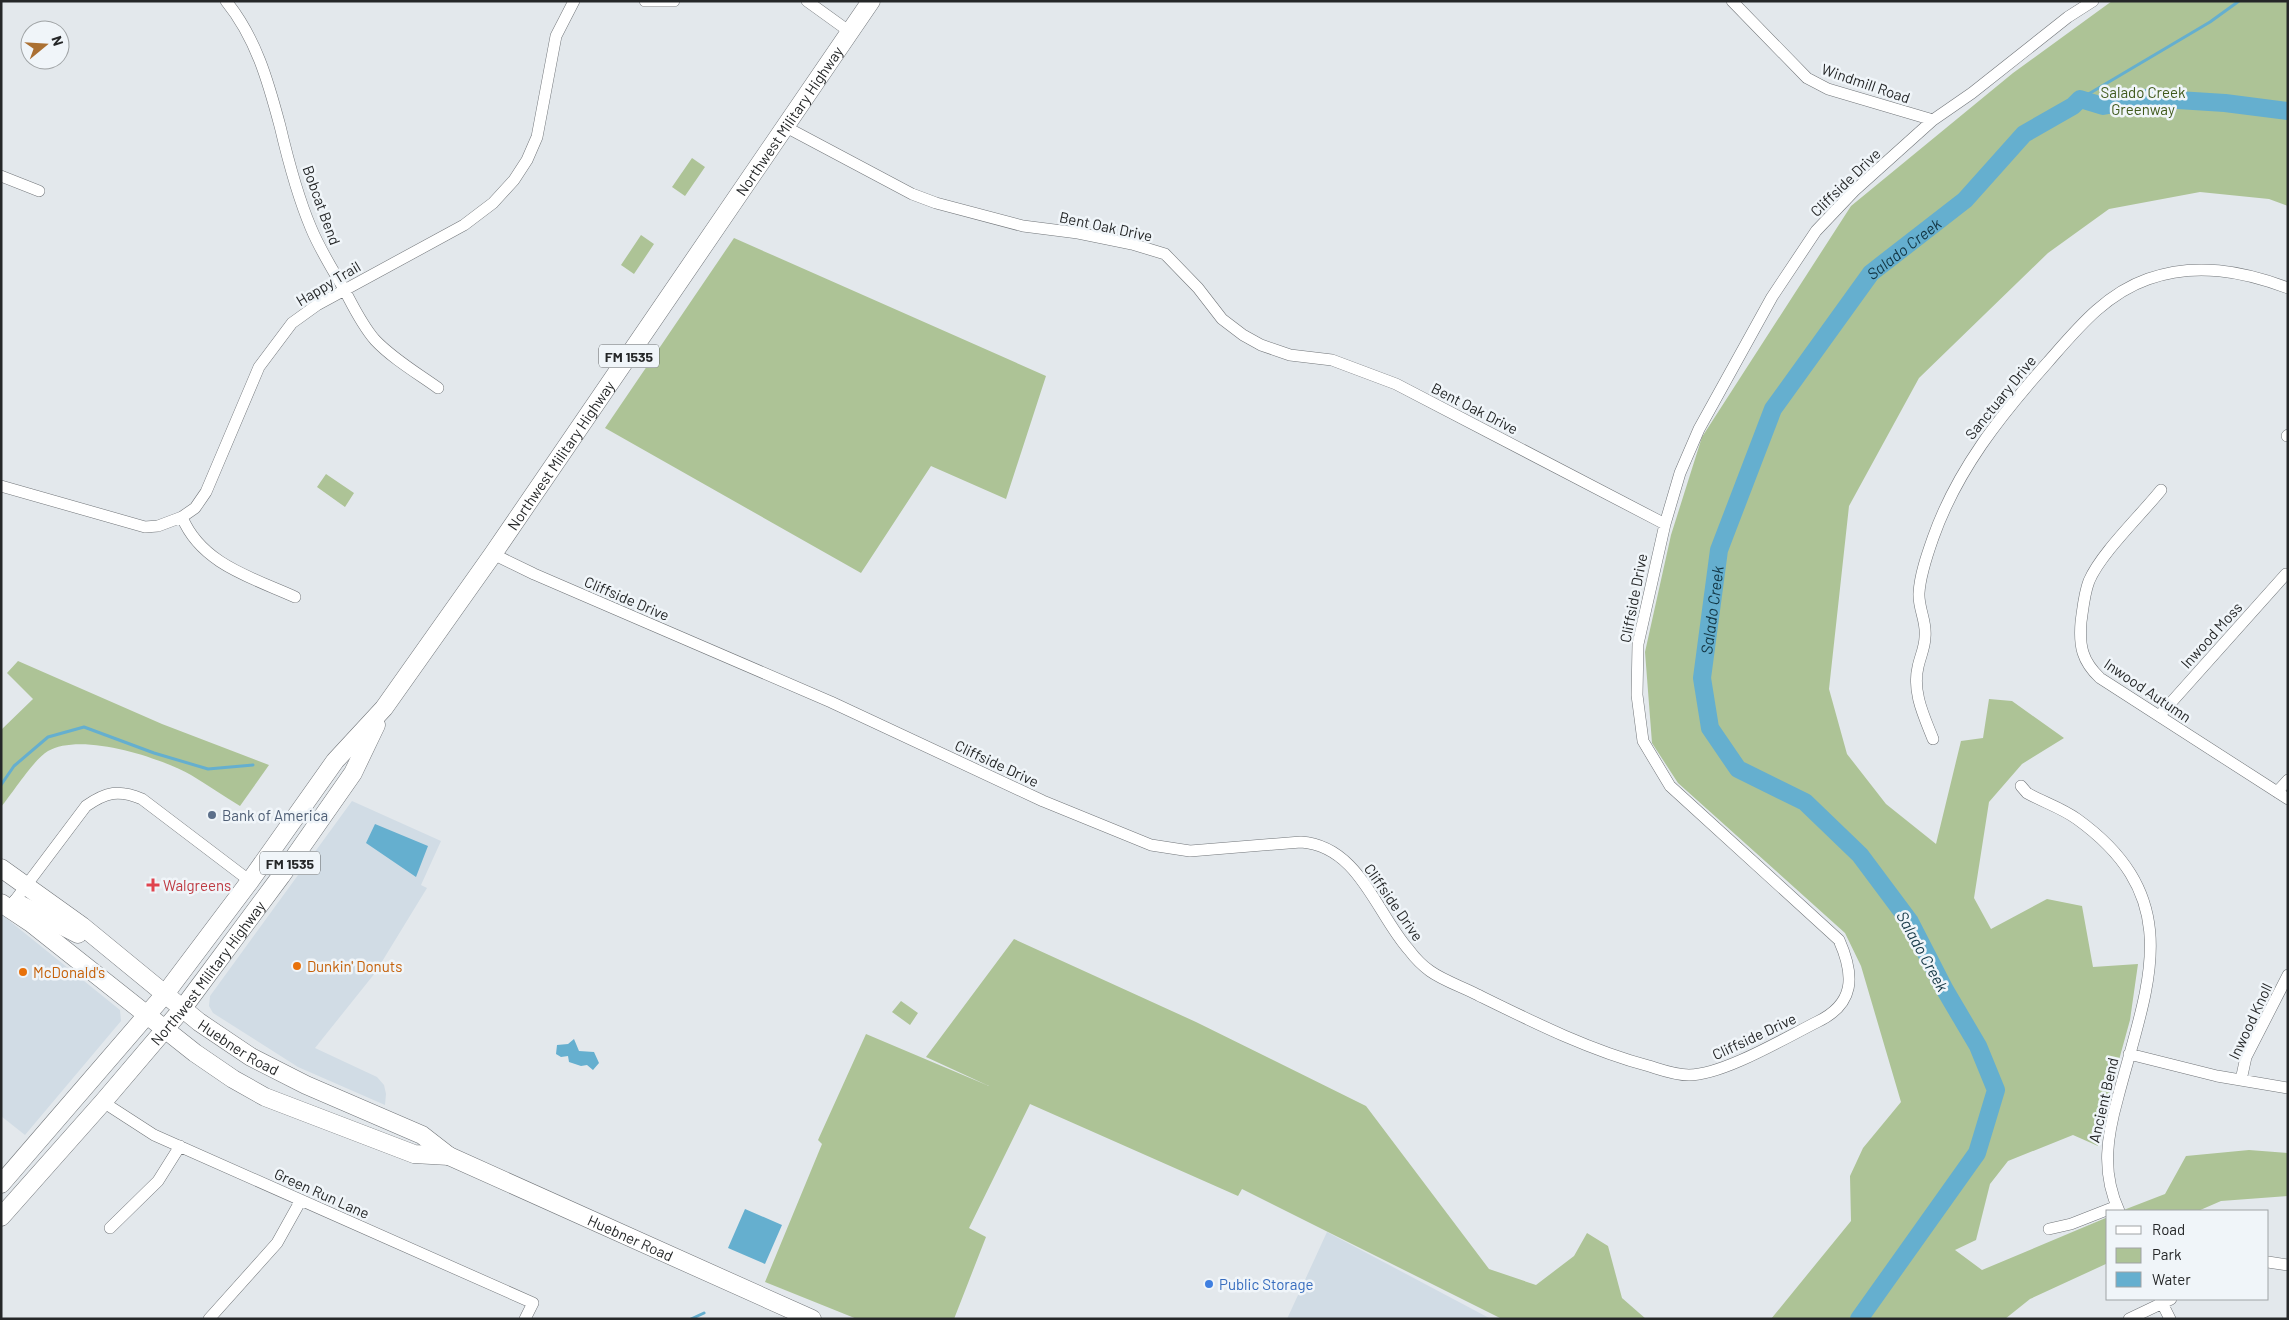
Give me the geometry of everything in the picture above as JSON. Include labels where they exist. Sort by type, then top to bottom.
[{"type":"main road","name":"Northwest Military Highway","points":[[1,1184],[166,994],[250,881],[335,761],[384,708],[493,554],[871,1]]},
{"type":"main road","name":"Northwest Military Highway","points":[[1,1217],[183,1008],[281,876],[353,773],[384,708]]},
{"type":"main road","name":"Huebner Road","points":[[1,868],[233,1045],[279,1073],[422,1135],[449,1156],[812,1319]]},
{"type":"main road","points":[[1,882],[18,888],[25,886]]},
{"type":"main road","points":[[7,905],[22,904],[112,951]]},
{"type":"main road","name":"Huebner Road","points":[[7,905],[202,1058],[265,1096],[414,1154],[449,1156]]},
{"type":"main road","points":[[364,1135],[372,1112]]},
{"type":"street","name":"Bobcat Bend","points":[[226,1],[247,31],[259,56],[269,82],[280,126],[311,227],[358,317],[383,348],[438,388]]},
{"type":"street","name":"Happy Trail","points":[[1,486],[145,527],[158,526],[182,517],[195,508],[206,492],[259,367],[269,351],[292,323],[317,305],[464,225],[504,192],[527,160],[537,137],[556,36],[574,1]]},
{"type":"street","points":[[646,1],[674,1]]},
{"type":"street","points":[[807,1],[850,32]]},
{"type":"street","name":"Windmill Road","points":[[1732,1],[1807,78],[1828,89],[1933,120]]},
{"type":"street","name":"Cliffside Drive","points":[[493,554],[534,574],[831,702],[1044,801],[1143,842],[1190,851],[1301,842],[1315,843],[1335,854],[1351,867],[1407,949],[1431,972],[1583,1043],[1635,1062],[1688,1075],[1713,1072],[1826,1018],[1846,1000],[1850,985],[1845,954],[1839,940],[1670,786],[1643,740],[1637,695],[1638,644],[1644,609],[1680,473],[1699,429],[1772,297],[1801,253],[1836,207],[1933,120],[1972,93],[2068,17],[2093,1]]},
{"type":"street","name":"Bent Oak Drive","points":[[784,126],[912,194],[936,203],[1023,226],[1078,233],[1132,244],[1165,254],[1198,288],[1222,319],[1243,335],[1261,345],[1290,355],[1332,360],[1396,384],[1665,524]]},
{"type":"street","points":[[1,176],[39,191]]},
{"type":"street","name":"Sanctuary Drive","points":[[1933,740],[1916,692],[1917,668],[1926,638],[1919,605],[1920,583],[1929,549],[1948,499],[1971,458],[1998,420],[2089,317],[2111,298],[2136,283],[2170,273],[2207,270],[2243,274],[2288,288]]},
{"type":"street","name":"Inwood Autumn","points":[[2161,490],[2099,564],[2090,580],[2084,598],[2080,641],[2082,655],[2089,667],[2100,678],[2288,799]]},
{"type":"street","points":[[182,517],[196,543],[206,553],[236,570],[295,597]]},
{"type":"street","name":"Inwood Moss","points":[[2159,716],[2286,574]]},
{"type":"street","points":[[2277,792],[2288,780]]},
{"type":"street","name":"Ancient Bend","points":[[2021,786],[2027,793],[2064,811],[2089,828],[2128,869],[2144,899],[2150,922],[2151,945],[2148,983],[2106,1144],[2108,1178],[2118,1209]]},
{"type":"street","points":[[7,905],[25,886],[86,806],[98,797],[114,793],[128,793],[142,799],[250,881]]},
{"type":"street","name":"Inwood Knoll","points":[[2241,1080],[2246,1057],[2288,974]]},
{"type":"street","points":[[2129,1054],[2241,1080],[2288,1088]]},
{"type":"street","name":"Green Run Lane","points":[[103,1102],[133,1123],[180,1146],[533,1303],[525,1319]]},
{"type":"street","points":[[110,1228],[158,1181],[180,1146]]},
{"type":"street","points":[[210,1319],[277,1244],[300,1200]]},
{"type":"street","points":[[2049,1229],[2106,1213]]},
{"type":"street","points":[[2269,1262],[2288,1265]]},
{"type":"street","points":[[2129,1319],[2164,1300],[2170,1319]]},
{"type":"shaded area","points":[[352,801],[441,841],[421,885],[427,888],[375,973],[315,1048],[377,1077],[384,1085],[386,1094],[385,1105],[298,1067],[213,1013],[209,1006],[210,996]]},
{"type":"shaded area","points":[[1,914],[120,1010],[121,1021],[25,1135],[1,1116]]},
{"type":"shaded area","points":[[1327,1232],[1491,1319],[1287,1319]]},
{"type":"green space","name":"Salado Creek Greenway","points":[[2112,1],[2288,1],[2288,206],[2269,199],[2200,192],[2109,209],[2048,253],[1919,378],[1849,506],[1829,689],[1847,754],[1886,804],[1936,844],[1961,741],[1983,738],[1989,699],[2012,701],[2064,738],[2022,764],[1989,802],[1974,898],[1991,929],[2047,899],[2082,906],[2093,967],[2138,964],[2130,1020],[2103,1118],[2098,1146],[2073,1135],[2008,1161],[1990,1184],[1976,1240],[1955,1250],[1982,1270],[2106,1218],[2106,1264],[2030,1299],[2005,1319],[1771,1319],[1851,1221],[1850,1176],[1863,1148],[1901,1102],[1861,966],[1845,933],[1678,783],[1652,743],[1645,652],[1671,535],[1702,437],[1851,206],[2013,73]]},
{"type":"green space","points":[[692,158],[705,167],[685,196],[672,187]]},
{"type":"green space","points":[[641,235],[654,244],[634,274],[621,265]]},
{"type":"green space","points":[[734,238],[1046,376],[1006,499],[931,466],[861,573],[605,428]]},
{"type":"green space","points":[[326,474],[354,493],[345,507],[317,487]]},
{"type":"green space","points":[[18,661],[162,724],[269,765],[240,806],[191,775],[140,754],[99,745],[80,744],[62,746],[42,755],[1,807],[1,730],[33,699],[7,673]]},
{"type":"green space","points":[[1014,939],[1196,1022],[1366,1106],[1489,1269],[1536,1285],[1574,1256],[1587,1233],[1608,1246],[1622,1298],[1646,1319],[1502,1319],[1242,1189],[1238,1196],[1030,1104],[969,1228],[986,1237],[954,1319],[857,1319],[765,1282],[822,1144],[818,1140],[866,1034],[989,1086],[926,1057]]},
{"type":"green space","points":[[901,1001],[918,1013],[910,1025],[892,1012]]},
{"type":"green space","points":[[2249,1150],[2288,1153],[2288,1196],[2221,1201],[2200,1210],[2124,1210],[2165,1194],[2186,1156]]},
{"type":"water","points":[[375,824],[428,846],[416,877],[366,843]]},
{"type":"water","points":[[574,1039],[579,1051],[594,1052],[599,1063],[593,1070],[587,1065],[581,1066],[569,1062],[568,1056],[561,1057],[556,1054],[557,1045],[568,1044]]},
{"type":"water","points":[[745,1209],[782,1225],[765,1264],[728,1248]]},
{"type":"waterway","points":[[2080,99],[2210,22],[2239,1]]},
{"type":"waterway","name":"Salado Creek","points":[[1859,1319],[1977,1153],[1996,1090],[1978,1046],[1945,990],[1910,922],[1860,855],[1805,802],[1738,769],[1710,728],[1702,678],[1719,550],[1773,409],[1871,273],[1965,200],[2024,134],[2073,106],[2080,99],[2103,106],[2146,98],[2225,103],[2288,111]]},
{"type":"waterway","points":[[1,785],[14,766],[48,737],[84,727],[154,753],[208,769],[253,765]]},
{"type":"waterway","points":[[691,1319],[704,1313]]},
{"type":"place","name":"Bank of America","points":[[212,815]]},
{"type":"place","name":"Walgreens","points":[[153,885]]},
{"type":"place","name":"Dunkin' Donuts","points":[[297,966]]},
{"type":"place","name":"McDonald's","points":[[23,972]]},
{"type":"place","name":"Public Storage","points":[[1209,1284]]}]
